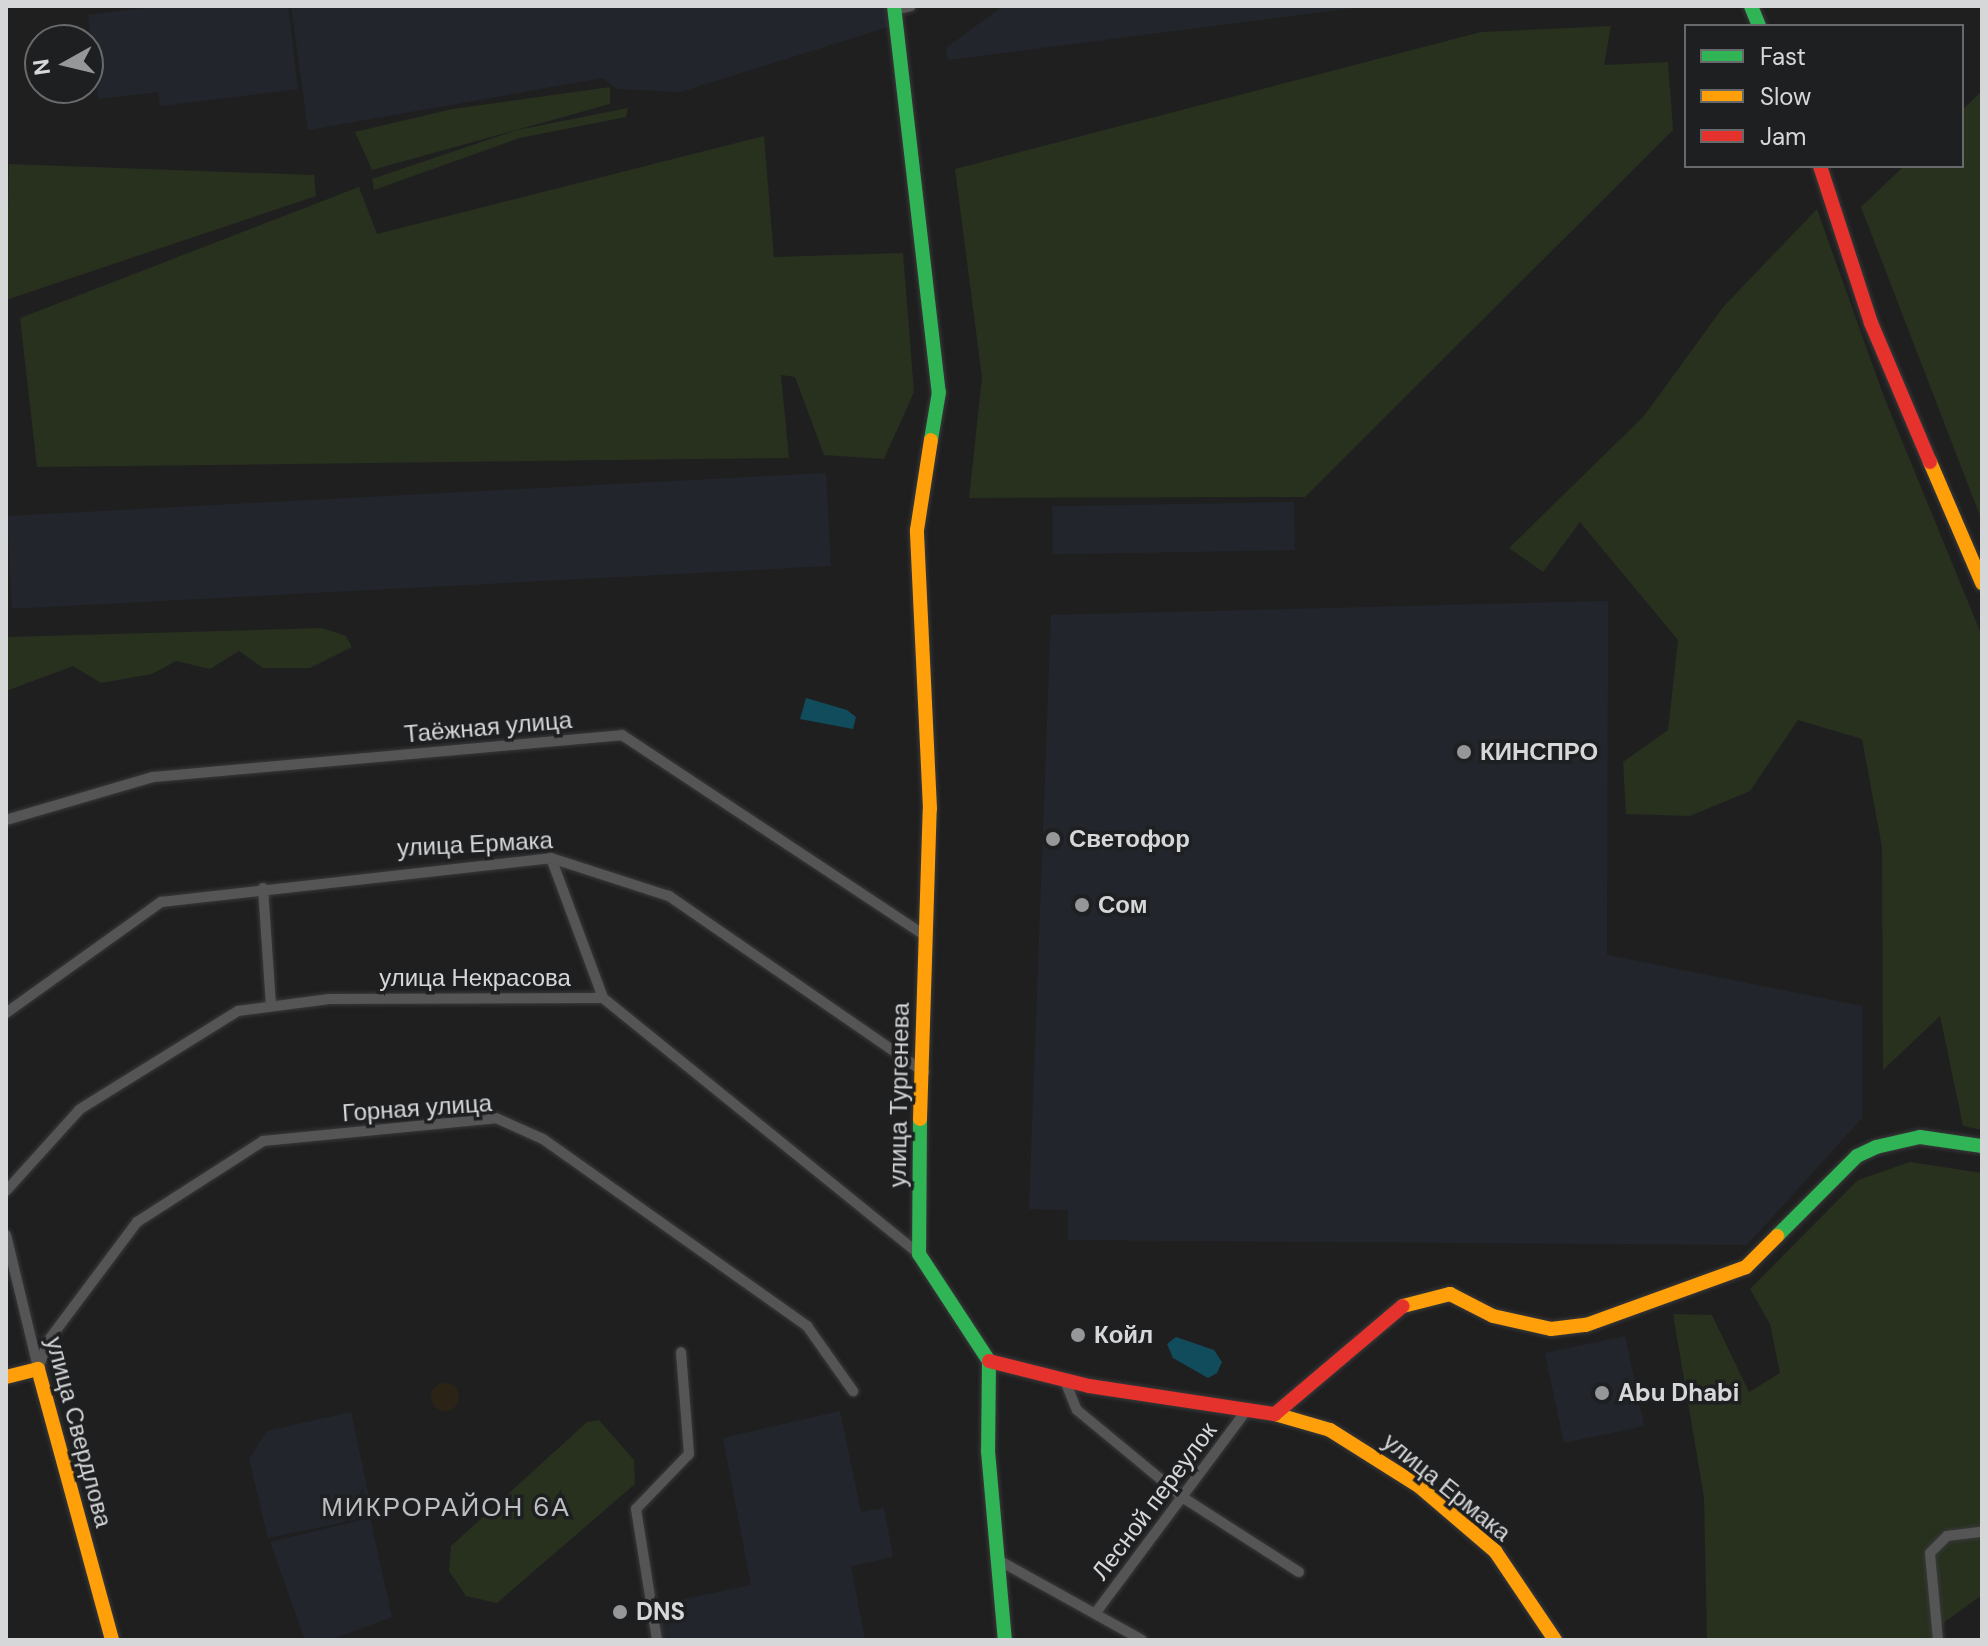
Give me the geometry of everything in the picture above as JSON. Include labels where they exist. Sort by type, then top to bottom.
[{"type":"street","points":[[894,8],[911,6]]},
{"type":"street","name":"улица Тургенева","points":[[894,8],[939,392],[917,530],[930,809],[929,908],[921,933],[924,1072],[919,1254]]},
{"type":"street","points":[[1821,168],[1871,323],[1982,583]]},
{"type":"street","name":"Таёжная улица","points":[[6,820],[153,777],[622,735],[921,933]]},
{"type":"street","points":[[551,858],[603,998]]},
{"type":"street","name":"улица Ермака","points":[[6,1013],[161,902],[263,888],[551,858],[669,896],[924,1072]]},
{"type":"street","points":[[263,888],[271,1006]]},
{"type":"street","name":"улица Некрасова","points":[[6,1191],[80,1109],[238,1011],[329,999],[603,998],[919,1254]]},
{"type":"street","name":"Горная улица","points":[[38,1369],[48,1341],[137,1222],[263,1141],[496,1118],[543,1139],[807,1326],[853,1391]]},
{"type":"street","points":[[1275,1414],[1399,1307],[1450,1294],[1493,1316],[1551,1329],[1586,1325],[1746,1267],[1857,1156],[1920,1137],[1982,1146]]},
{"type":"street","name":"улица Свердлова","points":[[6,1235],[38,1369],[112,1640]]},
{"type":"street","points":[[919,1254],[989,1361],[988,1451],[1005,1640]]},
{"type":"street","points":[[657,1640],[636,1509],[689,1454],[681,1352]]},
{"type":"street","name":"улица Ермака","points":[[989,1361],[1065,1381],[1243,1415],[1275,1414],[1330,1430],[1420,1487],[1495,1551],[1555,1640]]},
{"type":"street","points":[[6,1377],[38,1369]]},
{"type":"street","points":[[1065,1381],[1077,1410],[1182,1497],[1299,1572]]},
{"type":"street","name":"Лесной переулок","points":[[1097,1611],[1243,1415]]},
{"type":"street","points":[[1938,1640],[1930,1553],[1947,1536],[1982,1532]]},
{"type":"street","points":[[1000,1561],[1097,1611],[1142,1640]]},
{"type":"shaded area","points":[[158,6],[288,6],[298,89],[160,106],[158,92],[104,98],[104,24],[89,24],[88,15]]},
{"type":"shaded area","points":[[291,6],[886,6],[888,27],[680,92],[616,89],[603,78],[308,130]]},
{"type":"shaded area","points":[[1003,6],[1370,6],[948,60],[946,48]]},
{"type":"shaded area","points":[[826,473],[831,566],[12,609],[7,516]]},
{"type":"shaded area","points":[[1294,502],[1295,550],[1053,554],[1052,506]]},
{"type":"shaded area","points":[[1608,601],[1607,955],[1862,1006],[1862,1118],[1747,1245],[1068,1240],[1068,1210],[1029,1209],[1051,615]]},
{"type":"shaded area","points":[[1625,1336],[1644,1426],[1564,1443],[1545,1353]]},
{"type":"shaded area","points":[[445,1383],[455,1387],[459,1397],[455,1407],[445,1411],[435,1407],[431,1397],[435,1387]]},
{"type":"shaded area","points":[[840,1411],[861,1512],[884,1508],[893,1557],[851,1566],[865,1640],[661,1640],[656,1605],[751,1585],[723,1438]]},
{"type":"shaded area","points":[[351,1412],[373,1516],[268,1538],[249,1459],[267,1431]]},
{"type":"shaded area","points":[[370,1518],[392,1617],[330,1640],[305,1640],[270,1542]]},
{"type":"green space","points":[[1611,26],[1604,65],[1668,62],[1673,130],[1305,497],[969,498],[982,378],[955,169],[1481,32]]},
{"type":"green space","points":[[610,87],[610,104],[372,170],[355,132],[452,109]]},
{"type":"green space","points":[[1982,91],[1982,521],[1861,207],[1902,168],[1964,168],[1964,108]]},
{"type":"green space","points":[[628,108],[626,117],[520,138],[374,190],[372,179],[517,130]]},
{"type":"green space","points":[[764,136],[774,257],[903,253],[914,392],[884,459],[824,455],[795,377],[781,375],[789,458],[37,467],[20,318],[359,187],[377,234]]},
{"type":"green space","points":[[9,164],[314,175],[316,196],[6,300]]},
{"type":"green space","points":[[1817,209],[1884,397],[1982,636],[1982,1130],[1963,1126],[1940,1016],[1883,1070],[1882,847],[1862,739],[1798,720],[1750,791],[1690,816],[1626,814],[1623,762],[1668,730],[1678,640],[1580,522],[1543,572],[1509,548],[1644,416],[1724,306]]},
{"type":"green space","points":[[322,628],[346,636],[352,647],[310,668],[263,668],[239,651],[210,669],[176,661],[152,674],[101,683],[73,666],[6,691],[6,637]]},
{"type":"green space","points":[[1910,1162],[1982,1173],[1982,1595],[1939,1626],[1933,1640],[1707,1640],[1704,1497],[1673,1314],[1712,1315],[1749,1392],[1780,1373],[1770,1324],[1750,1289],[1858,1180]]},
{"type":"green space","points":[[599,1420],[634,1460],[635,1484],[497,1603],[466,1596],[449,1571],[451,1546],[587,1422]]},
{"type":"water","points":[[806,698],[847,710],[856,717],[853,729],[800,719]]},
{"type":"water","points":[[1176,1337],[1214,1350],[1222,1362],[1217,1373],[1208,1378],[1173,1358],[1167,1344]]},
{"type":"traffic: fast","points":[[894,6],[939,392],[931,440]]},
{"type":"traffic: fast","points":[[1751,6],[1758,24]]},
{"type":"traffic: fast","points":[[920,1119],[919,1254],[989,1361]]},
{"type":"traffic: fast","points":[[1777,1236],[1857,1156],[1876,1147],[1920,1137],[1982,1146]]},
{"type":"traffic: fast","points":[[989,1361],[988,1451],[1005,1640]]},
{"type":"traffic: slow","points":[[920,1119],[930,809],[917,530],[931,440]]},
{"type":"traffic: slow","points":[[1930,462],[1982,583]]},
{"type":"traffic: slow","points":[[1403,1306],[1450,1294],[1493,1316],[1551,1329],[1586,1325],[1746,1267],[1777,1236]]},
{"type":"traffic: slow","points":[[6,1377],[38,1369],[112,1640]]},
{"type":"traffic: slow","points":[[1275,1414],[1330,1430],[1420,1487],[1495,1551],[1555,1640]]},
{"type":"traffic: jam","points":[[1821,168],[1871,323],[1930,462]]},
{"type":"traffic: jam","points":[[989,1361],[1089,1386],[1275,1414],[1403,1306]]},
{"type":"place","name":"КИНСПРО","points":[[1464,752]]},
{"type":"place","name":"Светофор","points":[[1053,839]]},
{"type":"place","name":"Сом","points":[[1082,905]]},
{"type":"place","name":"Койл","points":[[1078,1335]]},
{"type":"place","name":"Abu Dhabi","points":[[1602,1393]]},
{"type":"place","name":"DNS","points":[[620,1612]]},
{"type":"district","name":"МИКРОРАЙОН 6А","points":[[446,1508]]}]
